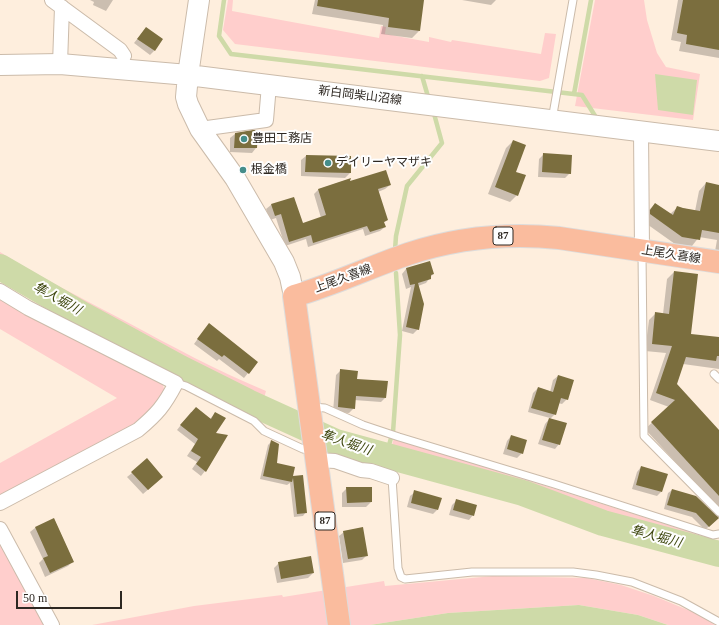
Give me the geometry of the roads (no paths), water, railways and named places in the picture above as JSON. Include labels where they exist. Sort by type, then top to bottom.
[{"type":"main road","name":"上尾久喜線","points":[[294,296],[408,254],[438,246],[501,236],[541,236],[719,262]]},
{"type":"main road","name":"87","points":[[294,296],[339,625]]},
{"type":"street","points":[[199,0],[188,75],[186,97],[188,104],[200,129],[235,178],[284,262],[290,276],[294,296]]},
{"type":"street","points":[[57,3],[120,50],[124,56]]},
{"type":"street","points":[[57,3],[60,64]]},
{"type":"street","name":"新白岡柴山沼線","points":[[0,64],[60,64],[188,75],[719,141]]},
{"type":"street","points":[[200,129],[266,120],[269,85]]},
{"type":"street","points":[[642,131],[642,250]]},
{"type":"street","points":[[0,291],[28,308],[176,383],[156,414],[138,430],[0,503]]},
{"type":"street","points":[[316,454],[361,470],[371,471],[392,478]]},
{"type":"street","points":[[0,529],[52,625]]},
{"type":"lane","points":[[552,120],[574,0]]},
{"type":"lane","points":[[642,250],[644,436],[719,512]]},
{"type":"lane","points":[[176,383],[186,386],[254,421],[264,430],[295,446],[316,454]]},
{"type":"lane","points":[[310,406],[325,408],[364,425],[398,437],[554,484],[713,535],[719,534]]},
{"type":"lane","points":[[392,478],[398,568],[401,577],[405,579],[472,572],[573,572],[596,575],[632,582],[681,601],[719,622]]},
{"type":"waterway","points":[[224,0],[219,36],[231,54],[582,95],[597,119]]},
{"type":"waterway","points":[[574,94],[591,0]]},
{"type":"waterway","points":[[422,76],[429,100]]},
{"type":"waterway","points":[[395,250],[396,236],[407,186],[442,143],[433,110]]},
{"type":"waterway","name":"隼人堀川","points":[[0,267],[83,315],[180,368],[248,402],[336,442],[523,493],[603,523],[719,554]]},
{"type":"waterway","points":[[393,432],[400,335],[396,273]]},
{"type":"waterway","points":[[386,456],[391,438]]},
{"type":"place","name":"豊田工務店","points":[[244,139]]},
{"type":"place","name":"デイリーヤマザキ","points":[[328,163]]},
{"type":"place","name":"根金橋","points":[[243,170]]}]
